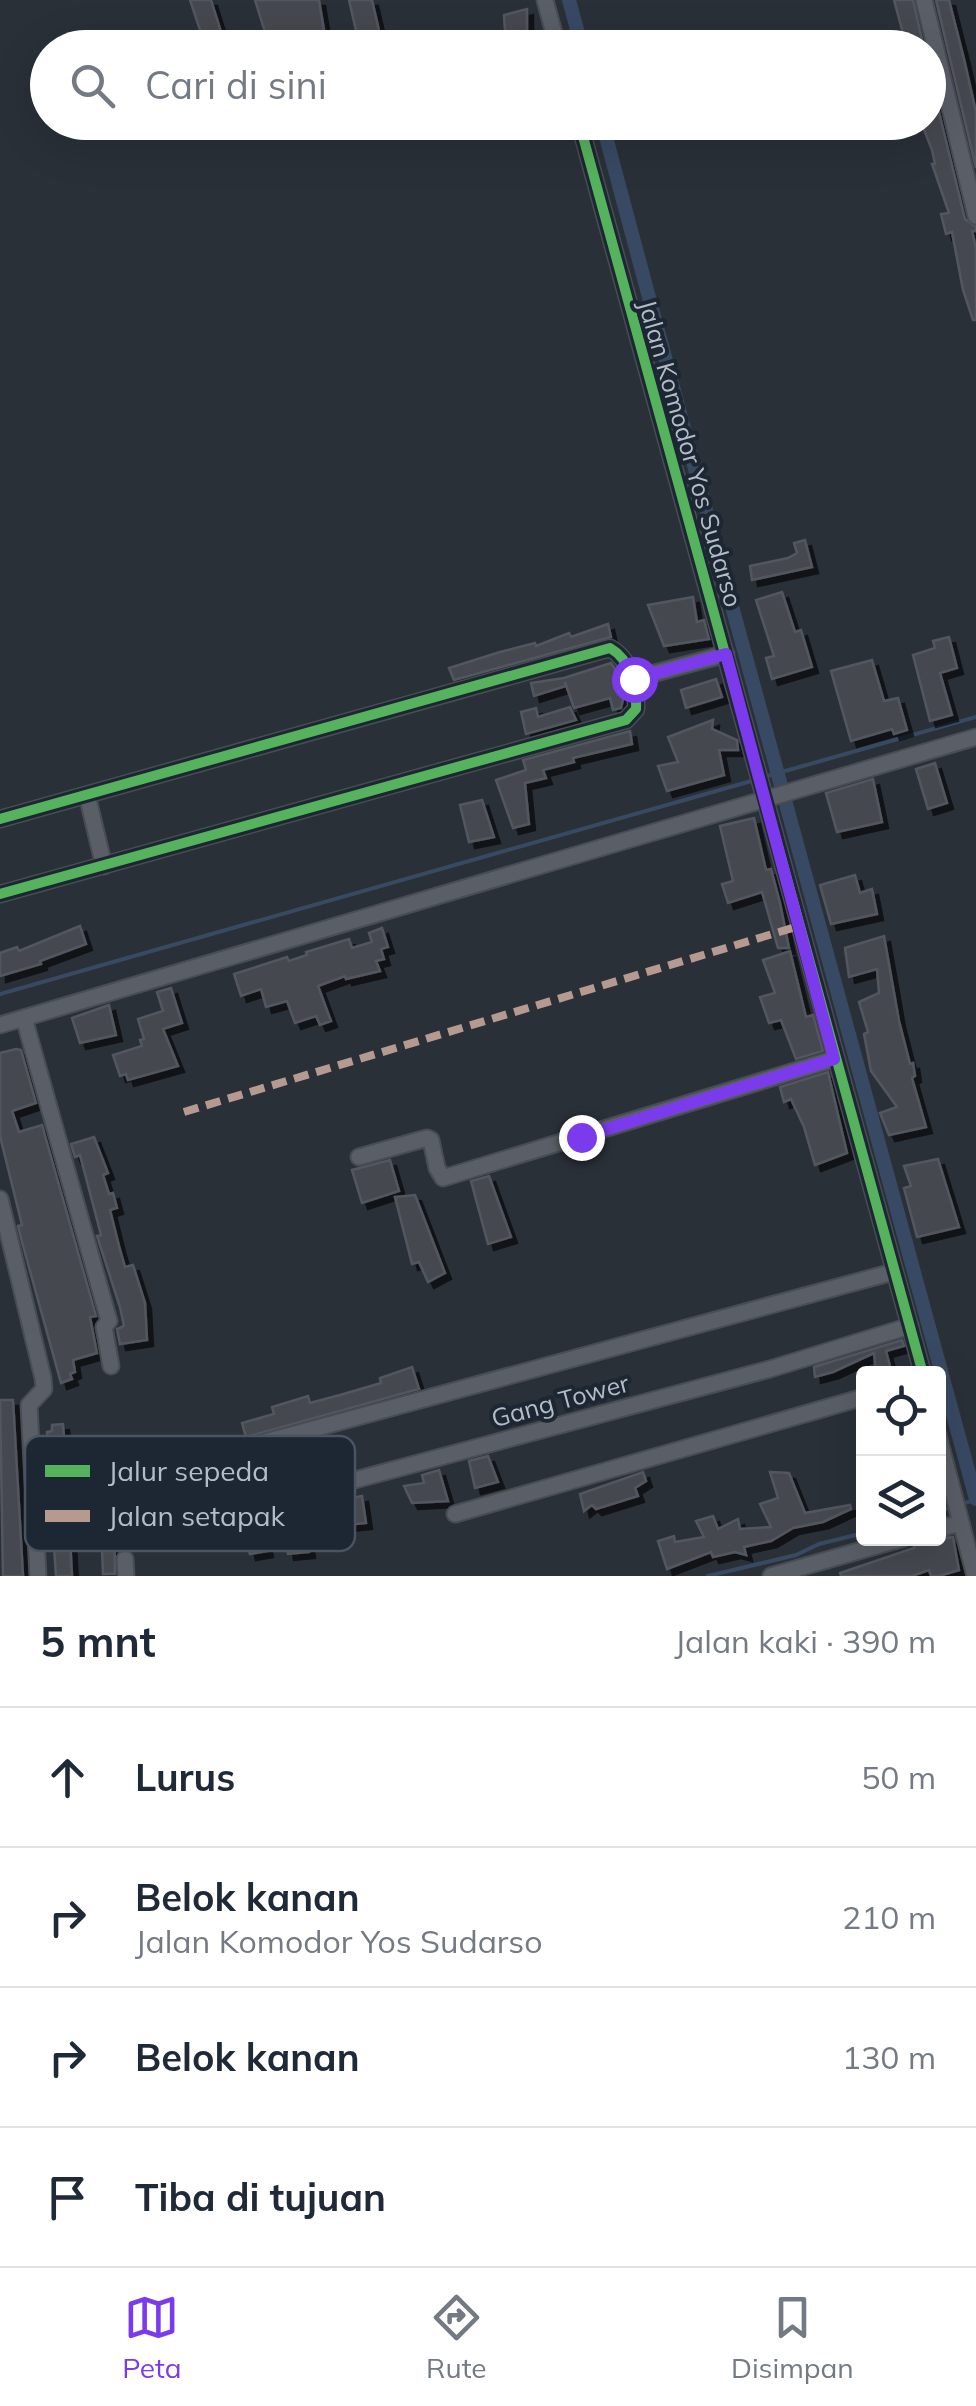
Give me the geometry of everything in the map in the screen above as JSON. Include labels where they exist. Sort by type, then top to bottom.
[{"type":"street","points":[[545,0],[553,30]]},
{"type":"street","points":[[924,0],[931,30]]},
{"type":"street","points":[[946,91],[976,216]]},
{"type":"street","name":"Jalan Komodor Yos Sudarso","points":[[584,140],[755,764],[768,795],[834,1059],[921,1366]]},
{"type":"street","points":[[0,819],[610,648],[619,654],[634,679],[636,710],[626,720],[0,894]]},
{"type":"street","points":[[634,679],[726,654]]},
{"type":"street","points":[[0,1025],[768,795],[976,737]]},
{"type":"street","points":[[87,795],[104,866]]},
{"type":"street","points":[[24,1018],[109,1321],[104,1327],[110,1366]]},
{"type":"street","points":[[359,1157],[427,1138],[444,1178],[834,1059]]},
{"type":"street","points":[[0,1199],[43,1378],[44,1389],[29,1405],[31,1436]]},
{"type":"street","points":[[287,1436],[893,1272]]},
{"type":"street","name":"Gang Tower","points":[[355,1480],[715,1384],[910,1326]]},
{"type":"street","points":[[455,1514],[856,1399]]},
{"type":"street","points":[[943,1456],[975,1576]]},
{"type":"street","points":[[946,1525],[960,1519]]},
{"type":"street","points":[[770,1576],[876,1546]]},
{"type":"street","points":[[37,1551],[38,1576]]},
{"type":"building","points":[[190,0],[211,0],[220,30],[200,30]]},
{"type":"building","points":[[255,0],[319,0],[324,30],[264,30]]},
{"type":"building","points":[[349,0],[372,0],[379,30],[356,30]]},
{"type":"building","points":[[894,0],[913,0],[920,30],[902,30]]},
{"type":"building","points":[[936,0],[949,0],[964,59],[976,112],[976,168],[946,30]]},
{"type":"building","points":[[527,9],[527,30],[505,30],[504,15]]},
{"type":"building","points":[[928,140],[946,140],[965,219],[976,227],[972,231],[976,248],[976,320],[963,290],[952,232],[946,234],[941,214],[949,213],[932,164]]},
{"type":"building","points":[[805,540],[812,567],[752,580],[750,566],[788,558],[797,553],[794,543]]},
{"type":"building","points":[[782,592],[795,632],[801,630],[812,667],[772,679],[766,658],[774,656],[756,600]]},
{"type":"building","points":[[693,597],[697,622],[704,620],[709,639],[664,646],[648,605]]},
{"type":"building","points":[[608,624],[611,637],[454,680],[449,668],[535,643],[536,646],[569,633],[571,637]]},
{"type":"building","points":[[949,637],[957,668],[940,673],[952,715],[930,721],[913,655],[935,648],[933,641]]},
{"type":"building","points":[[872,660],[884,701],[898,698],[907,730],[894,734],[892,729],[851,741],[831,671]]},
{"type":"building","points":[[611,663],[620,676],[624,695],[621,708],[613,710],[610,698],[574,708],[565,682],[566,686],[534,696],[531,683],[564,678]]},
{"type":"building","points":[[716,679],[722,697],[686,708],[681,690]]},
{"type":"building","points":[[570,707],[576,720],[526,734],[521,712],[536,708],[538,717]]},
{"type":"building","points":[[713,720],[712,729],[737,740],[738,750],[719,750],[724,775],[667,791],[658,766],[678,762],[668,737]]},
{"type":"building","points":[[630,731],[632,744],[573,758],[574,762],[543,770],[546,778],[525,783],[529,824],[513,828],[496,780],[526,770],[523,760]]},
{"type":"building","points":[[935,763],[947,803],[928,809],[916,769]]},
{"type":"building","points":[[873,779],[882,822],[837,832],[826,793]]},
{"type":"building","points":[[482,800],[494,837],[469,842],[460,805]]},
{"type":"building","points":[[754,818],[766,870],[771,869],[789,948],[778,948],[762,892],[728,903],[722,884],[733,881],[720,826]]},
{"type":"building","points":[[855,875],[860,893],[872,889],[877,914],[831,924],[820,885]]},
{"type":"building","points":[[80,926],[86,944],[40,961],[41,964],[0,976],[0,953],[17,947],[19,951]]},
{"type":"building","points":[[382,928],[388,947],[381,949],[384,959],[376,961],[380,971],[346,979],[345,976],[318,986],[331,1021],[320,1025],[316,1016],[295,1023],[287,1001],[266,1007],[261,989],[241,996],[234,974],[287,957],[289,961],[349,939],[352,948],[372,942],[369,933]]},
{"type":"building","points":[[884,936],[899,1021],[910,1064],[913,1063],[912,1078],[926,1127],[889,1135],[880,1113],[897,1107],[871,1071],[864,1034],[868,1032],[859,1002],[879,993],[877,969],[849,977],[845,948]]},
{"type":"building","points":[[790,951],[806,1017],[813,1015],[823,1051],[796,1059],[781,1020],[769,1023],[760,997],[775,993],[763,960]]},
{"type":"building","points":[[171,988],[182,1023],[163,1029],[178,1066],[128,1080],[126,1074],[120,1076],[113,1055],[142,1046],[140,1040],[144,1039],[138,1019],[163,1011],[157,992]]},
{"type":"building","points":[[109,1005],[116,1035],[80,1043],[72,1018]]},
{"type":"building","points":[[21,1050],[36,1103],[12,1111],[19,1132],[42,1125],[96,1316],[90,1317],[97,1353],[73,1360],[72,1379],[61,1383],[18,1226],[22,1225],[0,1136],[0,1053]]},
{"type":"building","points":[[828,1072],[847,1153],[815,1165],[804,1127],[791,1099],[784,1102],[780,1087]]},
{"type":"building","points":[[94,1137],[108,1173],[103,1175],[109,1194],[113,1193],[117,1208],[110,1210],[125,1267],[133,1265],[145,1303],[147,1340],[120,1344],[117,1329],[124,1326],[120,1307],[97,1236],[101,1235],[80,1155],[75,1157],[71,1144]]},
{"type":"building","points":[[938,1159],[959,1227],[917,1237],[904,1188],[911,1186],[904,1166]]},
{"type":"building","points":[[390,1160],[399,1191],[362,1203],[352,1170]]},
{"type":"building","points":[[489,1176],[511,1237],[488,1244],[471,1181]]},
{"type":"building","points":[[415,1195],[445,1273],[428,1282],[419,1262],[412,1264],[395,1197]]},
{"type":"building","points":[[902,1340],[904,1346],[886,1351],[890,1366],[875,1366],[874,1353],[815,1377],[814,1367]]},
{"type":"building","points":[[412,1367],[419,1389],[246,1436],[242,1423],[274,1414],[272,1407],[308,1396],[310,1403],[340,1395],[381,1383],[380,1378]]},
{"type":"building","points":[[0,1400],[13,1400],[23,1576],[3,1576]]},
{"type":"building","points":[[63,1424],[64,1436],[47,1436],[52,1425]]},
{"type":"building","points":[[488,1456],[498,1482],[475,1488],[469,1461]]},
{"type":"building","points":[[439,1470],[448,1501],[412,1503],[404,1486],[424,1483],[422,1475]]},
{"type":"building","points":[[643,1472],[646,1481],[635,1488],[638,1496],[596,1509],[592,1505],[584,1511],[580,1494]]},
{"type":"building","points":[[770,1472],[789,1473],[805,1513],[850,1505],[851,1509],[823,1522],[793,1528],[771,1541],[744,1547],[746,1555],[735,1552],[713,1557],[711,1552],[667,1569],[658,1541],[674,1536],[675,1542],[704,1537],[696,1521],[713,1516],[718,1529],[738,1519],[740,1529],[771,1527],[760,1504],[778,1498]]},
{"type":"building","points":[[362,1496],[366,1523],[355,1524],[355,1497]]},
{"type":"building","points":[[953,1537],[959,1570],[939,1576],[931,1576],[929,1570],[912,1576],[841,1576],[840,1573],[914,1546],[946,1546],[946,1538]]},
{"type":"building","points":[[54,1551],[71,1551],[72,1576],[56,1576]]},
{"type":"building","points":[[102,1551],[115,1551],[115,1574],[103,1574]]},
{"type":"waterway","points":[[569,0],[577,30]]},
{"type":"waterway","points":[[607,140],[976,1499]]},
{"type":"waterway","points":[[764,777],[976,717]]},
{"type":"waterway","points":[[0,994],[755,780]]},
{"type":"waterway","points":[[961,1504],[976,1500]]},
{"type":"waterway","points":[[946,1509],[952,1507]]},
{"type":"waterway","points":[[708,1576],[796,1555],[819,1544],[856,1535]]},
{"type":"marked path","points":[[184,1112],[799,926]]},
{"type":"cycle path","points":[[584,140],[921,1366]]},
{"type":"cycle path","points":[[0,819],[610,648],[623,659],[634,683],[636,709],[626,720],[0,894]]},
{"type":"route","points":[[581,1137],[834,1059],[726,654],[634,679]]}]
